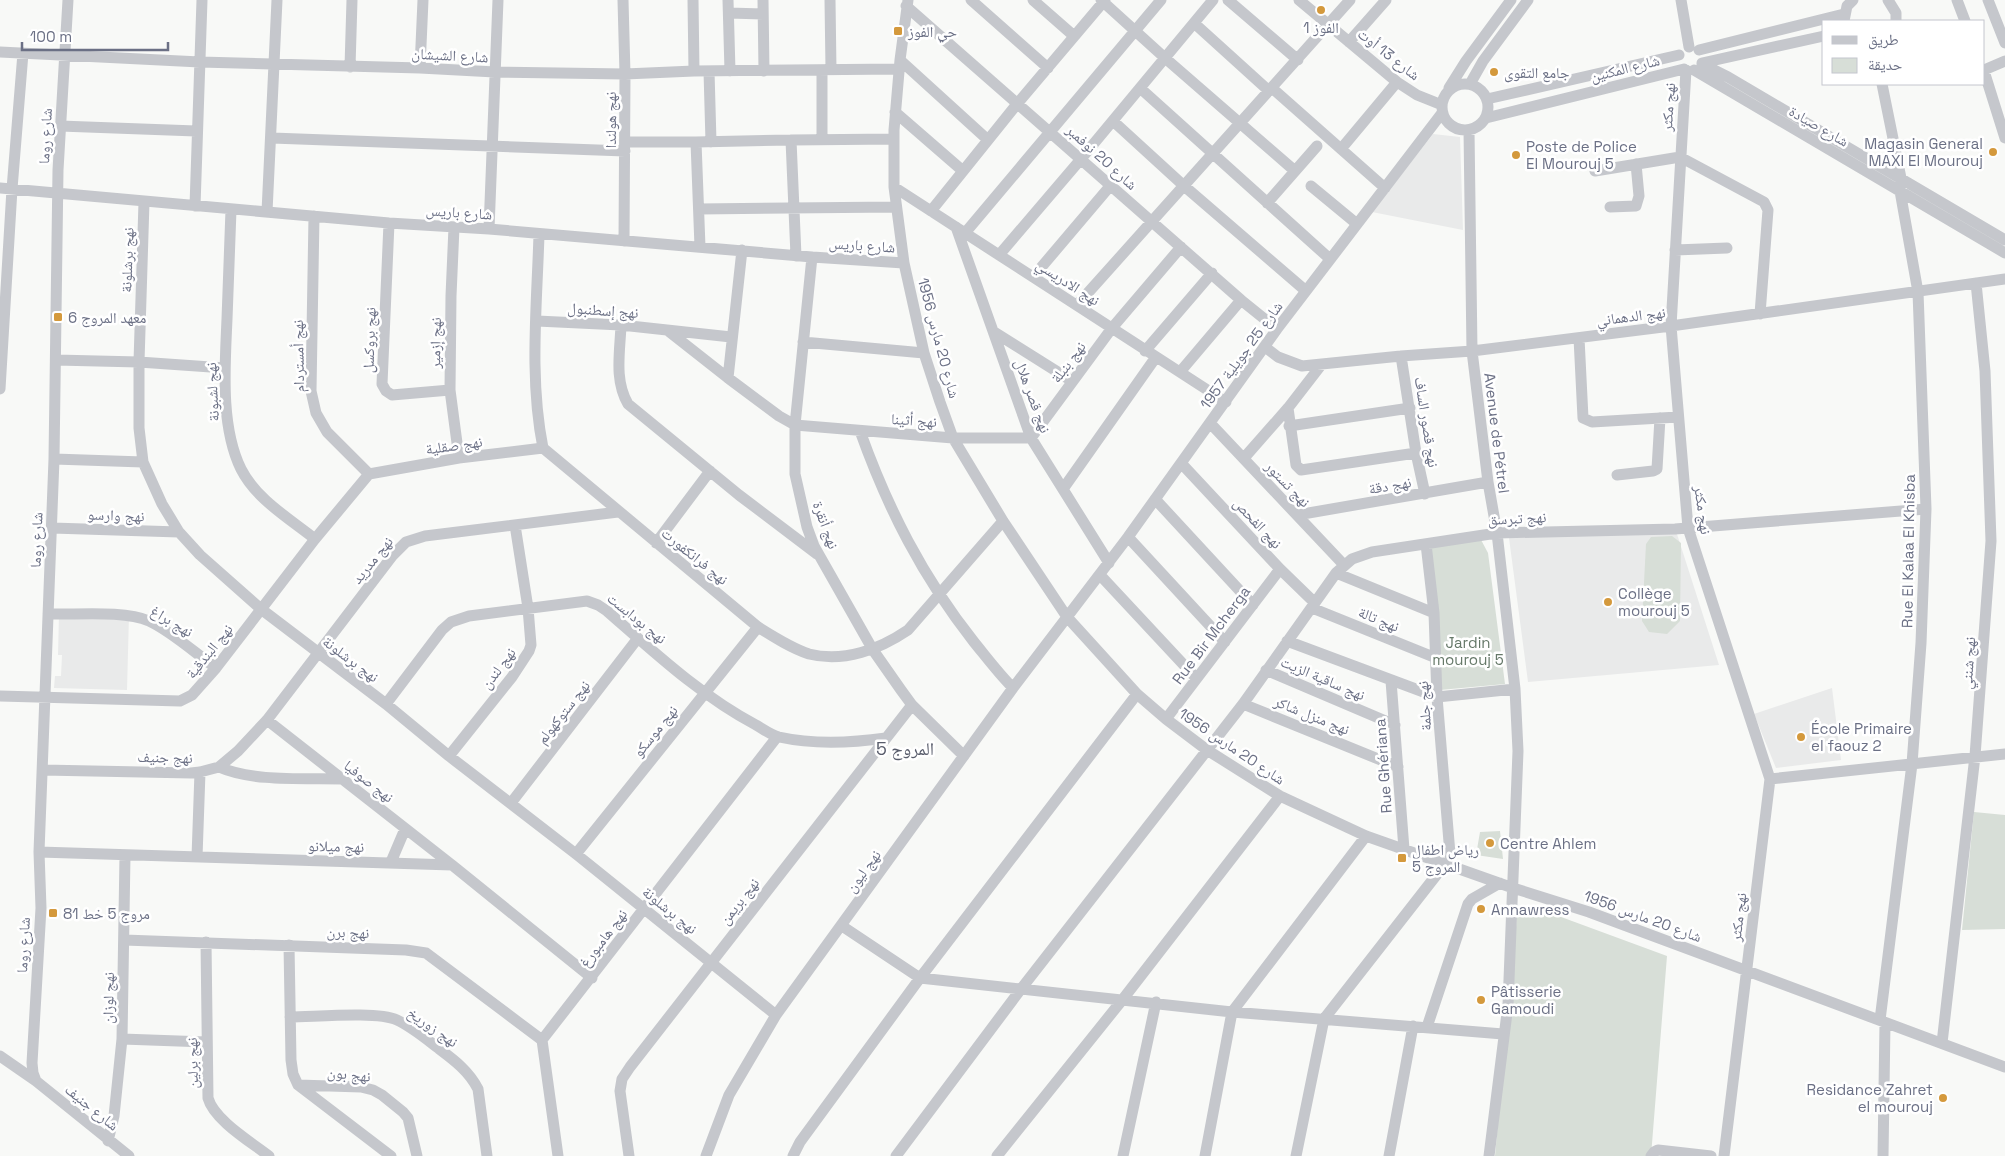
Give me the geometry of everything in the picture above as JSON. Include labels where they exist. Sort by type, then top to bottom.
[{"type":"street","name":"شارع روما","points":[[36,1081],[32,1063],[40,908],[39,852],[54,459],[57,194],[68,0]]},
{"type":"street","points":[[195,206],[196,131],[202,0]]},
{"type":"street","points":[[267,212],[272,138],[277,0]]},
{"type":"street","points":[[350,67],[352,0]]},
{"type":"street","points":[[420,68],[423,0]]},
{"type":"street","points":[[489,229],[498,0]]},
{"type":"street","name":"نهج هولندا","points":[[623,0],[625,74],[624,241]]},
{"type":"street","points":[[693,0],[694,71]]},
{"type":"street","points":[[728,0],[730,71]]},
{"type":"street","points":[[763,0],[764,71]]},
{"type":"street","points":[[822,138],[830,0]]},
{"type":"street","points":[[971,0],[1048,68]]},
{"type":"street","points":[[1033,0],[1074,36]]},
{"type":"street","points":[[960,230],[1051,132],[1160,0]]},
{"type":"street","points":[[999,255],[1213,0]]},
{"type":"street","points":[[1228,0],[1298,60]]},
{"type":"street","name":"شارع 13 أوت","points":[[1299,0],[1397,82],[1442,109]]},
{"type":"street","points":[[1077,305],[1350,0]]},
{"type":"street","points":[[1349,42],[1386,0]]},
{"type":"street","points":[[1446,93],[1453,87],[1461,84],[1470,84],[1478,87],[1489,105],[1486,118],[1476,128],[1461,130],[1452,127],[1446,121],[1442,109],[1446,93],[1466,61],[1511,0]]},
{"type":"street","points":[[1470,84],[1483,60],[1528,0]]},
{"type":"street","points":[[1681,0],[1694,48],[1703,56],[1694,67],[1680,64],[1679,55],[1683,49],[1694,48],[1822,22]]},
{"type":"street","points":[[1844,18],[1853,0]]},
{"type":"street","points":[[1888,0],[1896,13],[1896,20]]},
{"type":"street","points":[[1957,0],[1965,20]]},
{"type":"street","points":[[1988,0],[2005,43]]},
{"type":"street","points":[[931,211],[1103,1],[1165,58],[1295,171]]},
{"type":"street","name":"شارع 20 مارس 1956","points":[[907,3],[894,139],[894,187],[904,263],[924,353],[953,438],[1003,521],[1066,617],[1137,694],[1166,720],[1207,750],[1280,796],[1366,836],[1513,888],[1590,912],[2005,1066]]},
{"type":"street","name":"شارع 20 نوفمبر","points":[[907,3],[1017,104],[1241,300],[1277,329]]},
{"type":"street","points":[[729,13],[763,14]]},
{"type":"street","points":[[1194,22],[1385,188]]},
{"type":"street","name":"شارع المكنين","points":[[1486,118],[1822,36]]},
{"type":"street","name":"شارع الشيشان","points":[[0,52],[200,62],[495,72],[625,74],[827,69],[900,65]]},
{"type":"street","points":[[0,389],[6,189],[23,53]]},
{"type":"street","name":"شارع المكنين","points":[[1487,99],[1679,55]]},
{"type":"street","points":[[1985,70],[2005,62]]},
{"type":"street","points":[[900,65],[988,140]]},
{"type":"street","name":"نهج مكثر","points":[[1694,67],[1680,157],[1671,326],[1688,528],[1770,779],[1724,1156]]},
{"type":"street","name":"شارع صيادة","points":[[1694,67],[1736,82],[2005,240]]},
{"type":"street","name":"شارع صيادة","points":[[1694,67],[2005,253]]},
{"type":"street","points":[[709,71],[710,142]]},
{"type":"street","points":[[1985,73],[2005,138]]},
{"type":"street","points":[[1341,149],[1397,82]]},
{"type":"street","name":"Rue El Kalaa El Khisba","points":[[1882,85],[1901,178],[1900,191],[1918,292],[1926,509],[1922,643],[1912,764],[1883,1022],[1884,1156]]},
{"type":"street","points":[[1140,88],[1330,259]]},
{"type":"street","name":"شارع 25 جويلية 1957","points":[[1066,617],[1109,563],[1277,329],[1385,188],[1442,109]]},
{"type":"street","points":[[896,112],[963,171]]},
{"type":"street","points":[[1113,121],[1183,185],[1306,291]]},
{"type":"street","points":[[60,126],[196,131]]},
{"type":"street","name":"Avenue de Pétrel","points":[[1469,130],[1472,351],[1515,689],[1518,751],[1508,1005],[1489,1156]]},
{"type":"street","points":[[272,138],[492,146],[625,146],[822,138],[894,139]]},
{"type":"street","points":[[790,140],[796,256]]},
{"type":"street","points":[[696,142],[700,247]]},
{"type":"street","points":[[1267,203],[1316,146]]},
{"type":"street","points":[[1595,171],[1680,157],[1764,202],[1768,210],[1760,314]]},
{"type":"street","points":[[1610,208],[1636,206],[1639,196],[1636,164]]},
{"type":"street","points":[[1033,277],[1111,185]]},
{"type":"street","points":[[1311,186],[1357,224]]},
{"type":"street","name":"نهج الادريسي","points":[[894,187],[1226,402]]},
{"type":"street","name":"شارع باريس","points":[[6,189],[388,223],[489,229],[796,256],[904,263]]},
{"type":"street","name":"نهج برشلونة","points":[[144,202],[139,428],[143,462],[162,504],[179,532],[200,555],[261,609],[386,704],[448,756],[576,854],[776,1014]]},
{"type":"street","points":[[699,209],[896,207]]},
{"type":"street","name":"نهج لشبونة","points":[[231,210],[225,368],[228,423],[232,442],[241,469],[254,488],[315,539]]},
{"type":"street","name":"نهج أمستردام","points":[[314,216],[312,391],[316,414],[327,432],[369,474]]},
{"type":"street","name":"نهج بروكسل","points":[[388,223],[382,384],[386,391],[392,395],[450,390]]},
{"type":"street","name":"نهج إزمير","points":[[454,227],[450,390],[459,458]]},
{"type":"street","name":"نهج قصر هلال","points":[[960,230],[1031,438],[1109,563]]},
{"type":"street","points":[[539,234],[535,385],[538,422],[543,448]]},
{"type":"street","name":"نهج بنبلة","points":[[1031,438],[1112,328],[1181,247]]},
{"type":"street","points":[[1675,250],[1727,248]]},
{"type":"street","points":[[728,378],[742,250]]},
{"type":"street","name":"نهج أنقرة","points":[[812,257],[794,426],[795,474],[807,527],[820,556],[873,650],[912,705],[964,756]]},
{"type":"street","points":[[1145,350],[1212,273]]},
{"type":"street","name":"نهج الدهماني","points":[[1264,347],[1290,363],[1302,366],[1472,351],[1760,314],[2005,279]]},
{"type":"street","name":"نهج شنني","points":[[1942,1043],[1975,756],[1991,541],[1985,371],[1976,283]]},
{"type":"street","points":[[1180,372],[1241,300]]},
{"type":"street","name":"نهج إسطنبول","points":[[537,321],[621,325],[731,337]]},
{"type":"street","points":[[621,325],[619,379],[622,394],[628,404],[710,471],[820,556]]},
{"type":"street","points":[[667,330],[728,378],[794,426]]},
{"type":"street","points":[[994,332],[1072,382]]},
{"type":"street","points":[[1579,338],[1583,418],[1592,422],[1678,417]]},
{"type":"street","points":[[803,342],[924,353]]},
{"type":"street","name":"نهج قصور الساف","points":[[1401,356],[1416,453],[1425,494]]},
{"type":"street","points":[[1063,489],[1156,357]]},
{"type":"street","points":[[56,360],[139,362],[225,368]]},
{"type":"street","points":[[1244,458],[1288,408],[1322,364]]},
{"type":"street","points":[[1288,408],[1289,426],[1296,465],[1301,470],[1416,453]]},
{"type":"street","points":[[1289,426],[1410,408]]},
{"type":"street","points":[[1617,475],[1657,469],[1660,418]]},
{"type":"street","name":"نهج تستور","points":[[1210,423],[1297,514],[1340,569]]},
{"type":"street","name":"نهج أثينا","points":[[794,426],[953,438],[1031,438]]},
{"type":"street","points":[[860,431],[877,478],[918,561],[940,596],[1002,677],[1014,688]]},
{"type":"street","name":"نهج صقلية","points":[[369,474],[459,458],[543,448]]},
{"type":"street","name":"نهج فرانكفورت","points":[[543,448],[758,627],[779,640],[810,654],[834,657],[873,650],[908,630],[940,596],[1003,521]]},
{"type":"street","points":[[54,459],[143,462]]},
{"type":"street","name":"نهج الفحص","points":[[1181,463],[1313,606]]},
{"type":"street","points":[[656,543],[710,471]]},
{"type":"street","name":"نهج البندقية","points":[[0,696],[180,701],[192,695],[216,668],[315,539],[369,474]]},
{"type":"street","name":"نهج دقة","points":[[1297,514],[1488,482]]},
{"type":"street","points":[[1155,499],[1253,604]]},
{"type":"street","name":"نهج تبرسق","points":[[896,1156],[1021,989],[1243,704],[1340,569],[1352,559],[1372,552],[1496,533],[1688,528],[1926,509]]},
{"type":"street","name":"نهج مدريد","points":[[267,720],[387,562],[406,542],[425,536],[618,512]]},
{"type":"street","name":"نهج لندن","points":[[448,756],[512,677],[531,645],[528,608],[515,525]]},
{"type":"street","name":"نهج وارسو","points":[[52,528],[179,532]]},
{"type":"street","points":[[1128,537],[1225,642]]},
{"type":"street","name":"نهج جلمة","points":[[1426,544],[1434,613],[1437,697],[1448,865]]},
{"type":"street","name":"Rue Bir Mcherga","points":[[1166,720],[1280,569]]},
{"type":"street","points":[[1340,569],[1434,613]]},
{"type":"street","points":[[1100,575],[1196,678]]},
{"type":"street","name":"نهج بودابست","points":[[386,704],[442,630],[451,622],[469,616],[576,602],[592,602],[607,611],[705,693],[737,715],[778,737],[818,742],[855,742],[886,738]]},
{"type":"street","name":"نهج تالة","points":[[1313,606],[1436,658]]},
{"type":"street","name":"نهج براغ","points":[[48,614],[114,615],[142,618],[161,628],[216,668]]},
{"type":"street","name":"نهج ليون","points":[[706,1156],[729,1095],[776,1014],[1066,617]]},
{"type":"street","name":"نهج موسكو","points":[[576,854],[758,627]]},
{"type":"street","name":"نهج ستوكهولم","points":[[511,804],[638,638]]},
{"type":"street","points":[[1287,641],[1437,697],[1515,689]]},
{"type":"street","name":"نهج ساقية الزيت","points":[[1266,670],[1395,725]]},
{"type":"street","name":"Rue Ghériana","points":[[1391,681],[1404,849]]},
{"type":"street","points":[[792,1156],[800,1142],[920,978],[1137,694]]},
{"type":"street","name":"نهج منزل شاكر","points":[[1243,704],[1398,767]]},
{"type":"street","name":"نهج بريمن","points":[[629,1156],[620,1091],[622,1079],[710,962],[912,705]]},
{"type":"street","name":"نهج جنيف","points":[[43,770],[200,772],[218,767],[238,751],[267,720]]},
{"type":"street","name":"نهج صوفيا","points":[[267,720],[452,865]]},
{"type":"street","name":"نهج هامبورغ","points":[[542,1040],[778,737]]},
{"type":"street","points":[[855,742],[868,761]]},
{"type":"street","points":[[1770,779],[2005,754]]},
{"type":"street","points":[[218,767],[232,773],[250,776],[342,779]]},
{"type":"street","points":[[197,857],[200,772]]},
{"type":"street","points":[[997,1156],[1123,1000],[1280,796]]},
{"type":"street","points":[[391,862],[405,829]]},
{"type":"street","points":[[1205,1156],[1232,1012],[1366,836]]},
{"type":"street","name":"نهج ميلانو","points":[[39,852],[452,865]]},
{"type":"street","name":"نهج لوزان","points":[[108,1141],[114,1116],[122,1039],[125,855]]},
{"type":"street","points":[[452,865],[592,978]]},
{"type":"street","points":[[1296,1156],[1324,1019],[1448,865]]},
{"type":"street","points":[[1427,1027],[1468,904],[1472,899],[1500,883]]},
{"type":"street","points":[[842,926],[920,978],[1156,1002],[1232,1012],[1503,1034]]},
{"type":"street","name":"نهج برن","points":[[124,940],[406,950],[426,953],[542,1040]]},
{"type":"street","name":"نهج برلين","points":[[206,942],[206,1042],[210,1106],[217,1115],[269,1156]]},
{"type":"street","points":[[289,945],[291,1060],[293,1074],[298,1085]]},
{"type":"street","points":[[1123,1156],[1156,1002]]},
{"type":"street","name":"نهج زوريخ","points":[[290,1017],[378,1015],[395,1019],[407,1025],[458,1063],[473,1079],[478,1089],[487,1156]]},
{"type":"street","points":[[1389,1156],[1413,1026]]},
{"type":"street","points":[[122,1039],[206,1042]]},
{"type":"street","points":[[542,1040],[558,1156]]},
{"type":"street","name":"شارع جنيف","points":[[0,1056],[36,1081],[108,1141],[129,1156]]},
{"type":"street","name":"نهج بون","points":[[298,1085],[391,1156]]},
{"type":"street","name":"نهج بون","points":[[298,1085],[361,1087],[382,1095],[408,1118],[417,1156]]},
{"type":"street","points":[[1652,1156],[1658,1150],[1711,1156]]},
{"type":"shaded area","points":[[1433,134],[1460,137],[1463,230],[1372,212]]},
{"type":"shaded area","name":"Collège mourouj 5","points":[[1676,531],[1719,665],[1528,682],[1509,538]]},
{"type":"shaded area","points":[[59,614],[129,615],[127,690],[54,688],[55,676],[61,676],[62,655],[58,655]]},
{"type":"shaded area","name":"École Primaire el faouz 2","points":[[1832,688],[1841,760],[1776,768],[1754,714]]},
{"type":"green space","name":"Jardin mourouj 5","points":[[1479,536],[1488,553],[1505,684],[1440,690],[1430,545]]},
{"type":"green space","points":[[1672,536],[1681,543],[1680,621],[1667,634],[1649,632],[1642,621],[1646,544],[1651,537]]},
{"type":"green space","points":[[1974,812],[2005,815],[2005,929],[1962,930]]},
{"type":"green space","name":"Centre Ahlem","points":[[1500,831],[1503,859],[1476,855],[1480,832]]},
{"type":"green space","points":[[1534,907],[1667,956],[1651,1156],[1495,1156],[1517,917]]},
{"type":"place","name":"الفوز 1","points":[[1321,10]]},
{"type":"place","name":"حي الفوز","points":[[898,31]]},
{"type":"place","name":"جامع التقوى","points":[[1494,72]]},
{"type":"place","name":"Magasin General MAXI El Mourouj","points":[[1993,152]]},
{"type":"place","name":"Poste de Police El Mourouj 5","points":[[1516,155]]},
{"type":"place","name":"معهد المروج 6","points":[[58,317]]},
{"type":"place","name":"Collège mourouj 5","points":[[1608,602]]},
{"type":"place","name":"École Primaire el faouz 2","points":[[1801,737]]},
{"type":"place","name":"Centre Ahlem","points":[[1490,843]]},
{"type":"place","name":"رياض اطفال المروج 5","points":[[1402,858]]},
{"type":"place","name":"Annawress","points":[[1481,909]]},
{"type":"place","name":"مروج 5 خط 81","points":[[53,913]]},
{"type":"place","name":"Pâtisserie Gamoudi","points":[[1481,1000]]},
{"type":"place","name":"Residance Zahret el mourouj","points":[[1943,1098]]},
{"type":"district","name":"المروج 5","points":[[905,748]]}]
